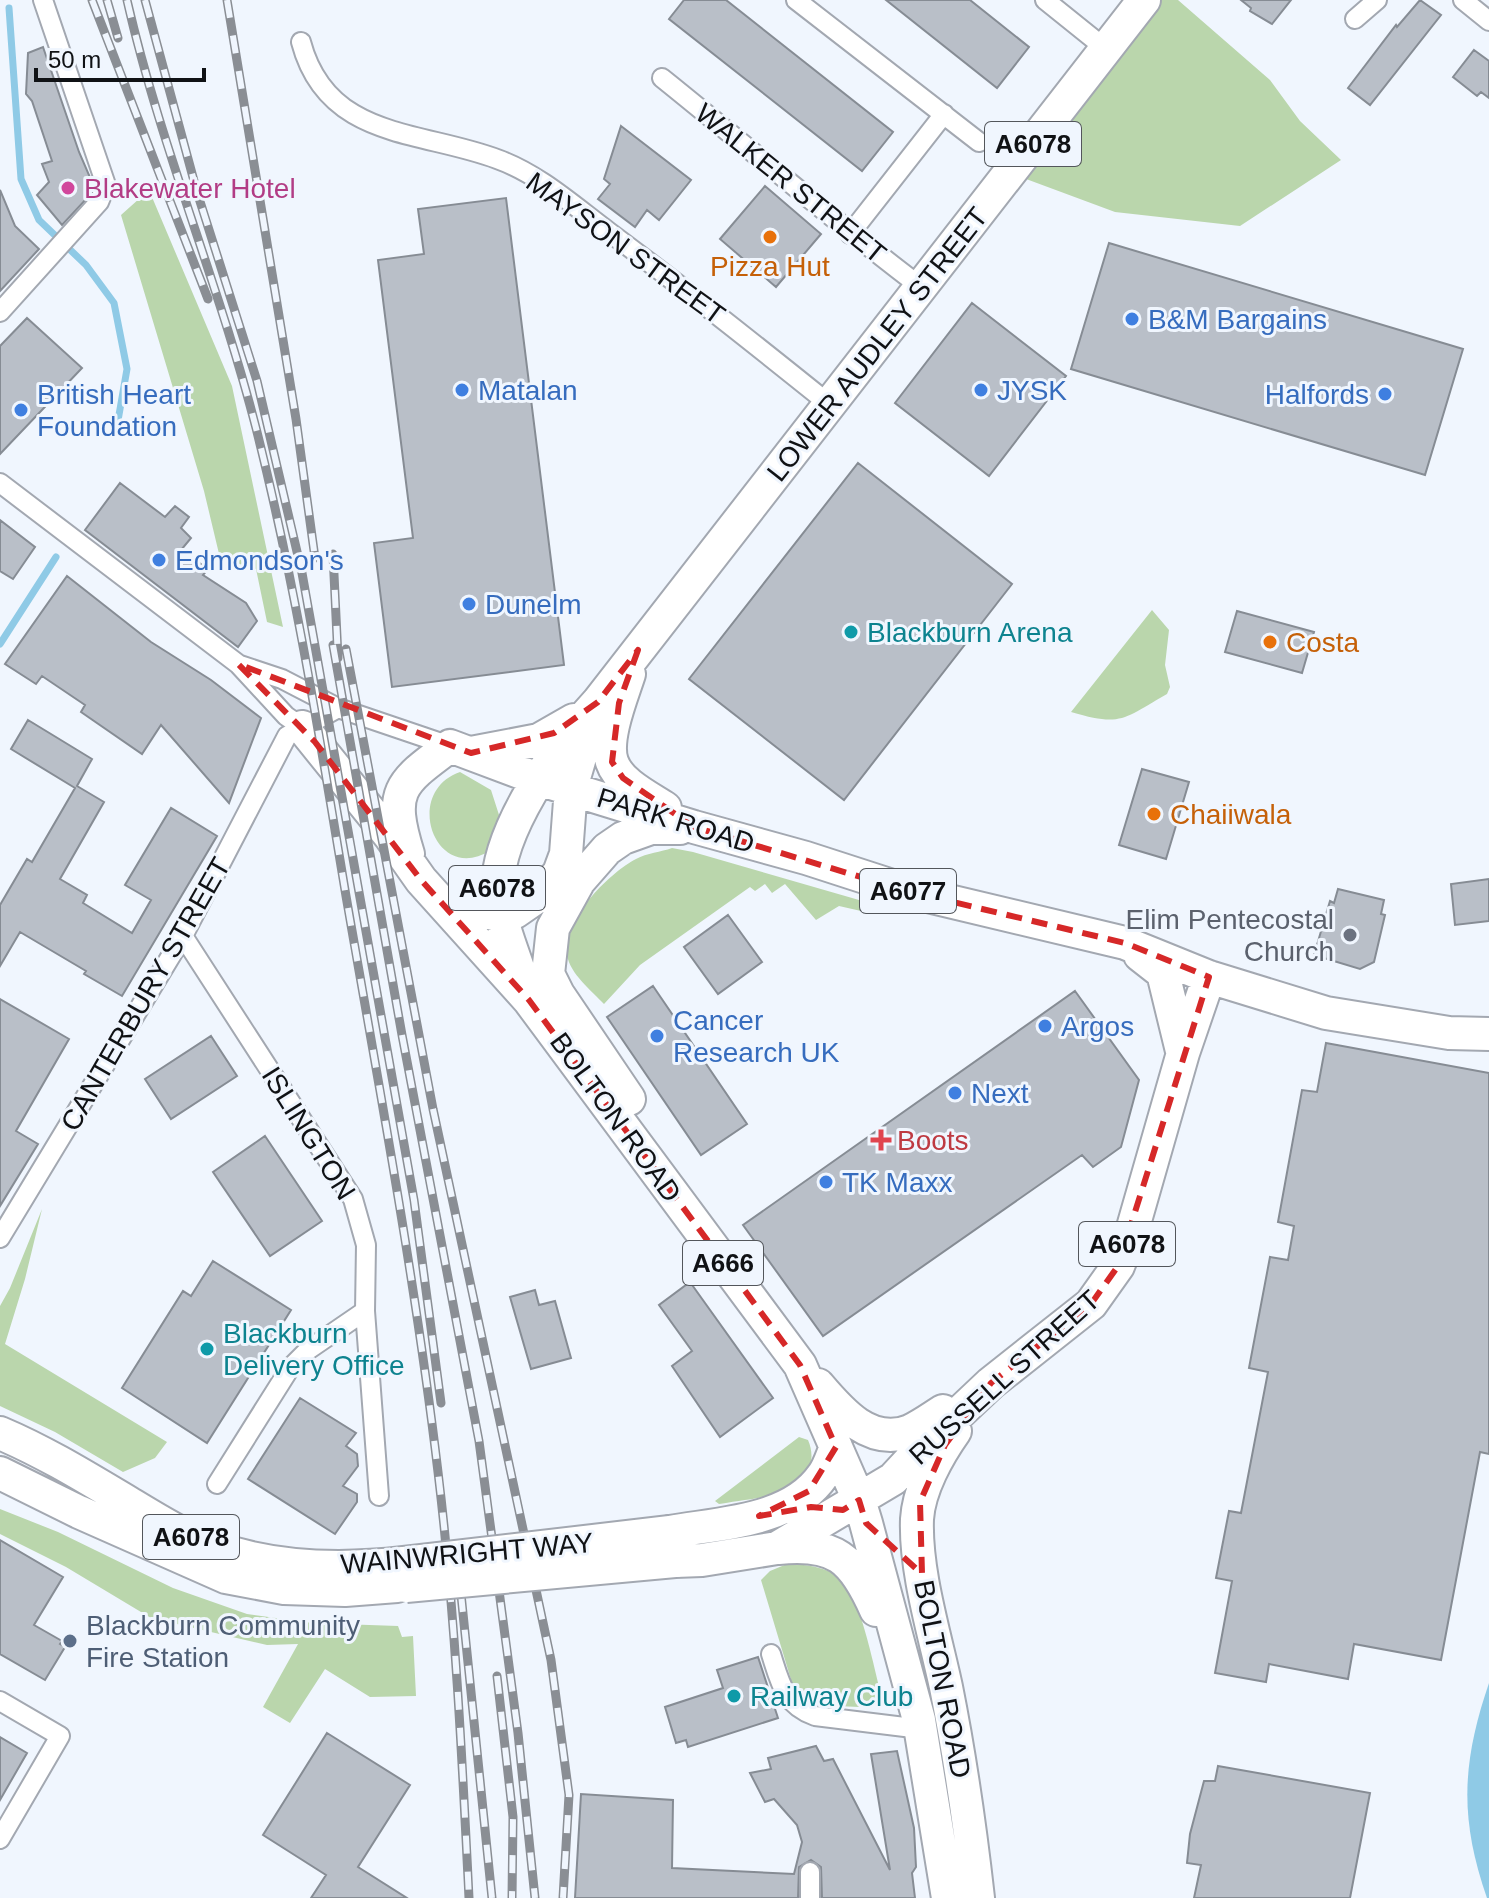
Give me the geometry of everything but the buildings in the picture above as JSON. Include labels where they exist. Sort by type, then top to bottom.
[{"type":"highway","name":"LOWER AUDLEY STREET","points":[[538,779],[572,730],[598,702],[1144,0]]},
{"type":"highway","name":"LOWER AUDLEY STREET","points":[[638,650],[619,703],[613,729],[612,762],[623,778],[694,827]]},
{"type":"highway","points":[[598,702],[576,763],[566,854],[559,873],[529,904],[501,916],[455,904],[416,874],[401,830],[398,802],[415,772],[461,750],[539,740],[598,702]]},
{"type":"highway","points":[[300,739],[390,836],[416,874],[529,1000]]},
{"type":"highway","name":"PARK ROAD","points":[[461,750],[538,779],[911,892],[1125,943],[1209,977]]},
{"type":"highway","name":"A6078","points":[[529,1000],[501,916],[497,894],[502,859],[538,779]]},
{"type":"highway","points":[[648,1160],[651,1132],[558,994],[548,974],[553,928],[579,881],[607,849],[623,838],[651,828],[694,827]]},
{"type":"highway","points":[[1125,943],[1163,973],[1183,1053]]},
{"type":"highway","name":"A6077","points":[[1209,977],[1326,1013],[1449,1033],[1489,1034]]},
{"type":"highway","name":"RUSSELL STREET","points":[[856,1511],[991,1383],[1091,1304],[1118,1266],[1132,1231],[1183,1053],[1209,977]]},
{"type":"highway","name":"BOLTON ROAD","points":[[529,1000],[800,1365],[836,1447],[907,1678],[921,1729],[948,1898]]},
{"type":"highway","points":[[800,1365],[845,1417],[862,1428],[889,1433],[909,1432],[991,1383]]},
{"type":"highway","name":"BOLTON ROAD","points":[[978,1898],[961,1765],[922,1574],[917,1520],[926,1486],[945,1445],[991,1383]]},
{"type":"highway","name":"WAINWRIGHT WAY","points":[[0,1433],[91,1480],[159,1521],[216,1548],[286,1565],[365,1567],[405,1574]]},
{"type":"highway","name":"WAINWRIGHT WAY","points":[[0,1473],[79,1512],[226,1577],[284,1588],[345,1590],[405,1574],[672,1547],[759,1516],[809,1491],[824,1474],[836,1447]]},
{"type":"highway","points":[[759,1516],[832,1505],[856,1511],[898,1546],[922,1574]]},
{"type":"highway","name":"WAINWRIGHT WAY","points":[[672,1547],[702,1560],[777,1548],[856,1511]]},
{"type":"highway","name":"A6078","points":[[777,1548],[808,1545],[831,1552],[862,1578],[907,1678]]},
{"type":"street","points":[[0,312],[99,202],[106,185],[43,0]]},
{"type":"street","points":[[796,0],[979,142]]},
{"type":"street","points":[[1045,0],[1106,49]]},
{"type":"street","points":[[1355,19],[1377,0]]},
{"type":"street","points":[[1463,0],[1489,21]]},
{"type":"street","name":"MAYSON STREET","points":[[301,42],[307,63],[326,91],[347,111],[377,127],[498,159],[540,181],[673,280],[829,404]]},
{"type":"street","name":"WALKER STREET","points":[[662,78],[850,234],[921,287]]},
{"type":"street","points":[[850,234],[944,114]]},
{"type":"street","points":[[0,483],[238,664],[286,716],[300,739],[338,708]]},
{"type":"street","name":"PARK ROAD","points":[[238,664],[282,679],[338,708],[461,750]]},
{"type":"street","name":"CANTERBURY STREET","points":[[0,1238],[300,739]]},
{"type":"street","name":"ISLINGTON","points":[[183,936],[353,1199],[366,1245],[365,1311],[379,1496]]},
{"type":"street","points":[[217,1484],[290,1368],[308,1350],[365,1311]]},
{"type":"street","points":[[771,1654],[783,1692],[792,1704],[803,1711],[815,1716],[921,1729]]},
{"type":"street","points":[[0,1701],[60,1736],[0,1839]]},
{"type":"street","points":[[810,1872],[810,1898]]},
{"type":"highlighted area","points":[[638,650],[619,703],[612,762],[623,778],[694,827],[911,892],[1125,943],[1209,977],[1118,1266],[1091,1304],[991,1383],[945,1445],[920,1502],[922,1574],[866,1523],[859,1500],[843,1510],[811,1507],[759,1516],[809,1491],[836,1447],[800,1365],[529,1000],[421,880],[315,742],[238,664],[471,753],[554,733],[598,702]]},
{"type":"green space","points":[[1145,0],[1178,0],[1270,80],[1300,121],[1341,160],[1240,226],[1115,212],[1010,173]]},
{"type":"green space","points":[[149,190],[232,386],[283,627],[267,622],[256,569],[220,558],[204,491],[121,215]]},
{"type":"green space","points":[[1152,610],[1169,630],[1165,665],[1170,687],[1167,694],[1122,718],[1101,719],[1071,712]]},
{"type":"green space","points":[[460,772],[491,790],[500,818],[491,850],[471,858],[454,856],[441,846],[433,832],[430,815],[432,798],[442,783]]},
{"type":"green space","points":[[672,848],[859,900],[861,911],[839,906],[816,920],[785,884],[772,893],[765,884],[755,891],[750,887],[640,965],[604,1004],[572,969],[567,955],[571,928],[589,900],[613,875],[640,857]]},
{"type":"green space","points":[[42,1209],[5,1344],[167,1442],[155,1458],[123,1472],[55,1432],[0,1406],[0,1306]]},
{"type":"green space","points":[[799,1437],[808,1440],[811,1461],[804,1479],[793,1489],[747,1500],[719,1504],[715,1501]]},
{"type":"green space","points":[[0,1509],[58,1532],[173,1588],[247,1614],[312,1623],[398,1626],[402,1637],[413,1636],[416,1696],[370,1697],[325,1669],[290,1723],[263,1707],[298,1644],[267,1645],[151,1618],[66,1567],[0,1534]]},
{"type":"green space","points":[[787,1564],[823,1569],[842,1579],[849,1588],[861,1617],[882,1698],[860,1707],[811,1705],[795,1693],[761,1580],[770,1571]]},
{"type":"water","points":[[1489,1683],[1487,1898],[1472,1842],[1467,1790],[1473,1739]]},
{"type":"waterway","points":[[9,8],[21,179],[39,220],[86,265],[114,303],[127,369],[116,432]]},
{"type":"waterway","points":[[0,644],[56,557]]},
{"type":"railway","points":[[92,0],[208,299]]},
{"type":"railway","points":[[107,0],[118,38]]},
{"type":"railway","points":[[127,0],[156,108],[256,428],[306,661],[396,1183],[429,1399],[453,1631],[469,1898]]},
{"type":"railway","points":[[145,0],[197,192],[257,381],[302,573],[414,1200],[441,1403]]},
{"type":"railway","points":[[227,0],[296,419],[315,558]]},
{"type":"railway","points":[[333,554],[338,658]]},
{"type":"railway","points":[[333,645],[402,1035],[479,1441],[518,1733],[535,1898]]},
{"type":"railway","points":[[346,649],[433,1109],[551,1660],[569,1795],[563,1898]]},
{"type":"railway","points":[[461,1594],[492,1898]]},
{"type":"railway","points":[[497,1676],[513,1817],[512,1898]]},
{"type":"place","name":"Blakewater Hotel","points":[[68,188]]},
{"type":"place","name":"Pizza Hut","points":[[770,237]]},
{"type":"place","name":"B&M Bargains","points":[[1132,319]]},
{"type":"place","name":"Matalan","points":[[462,390]]},
{"type":"place","name":"JYSK","points":[[981,390]]},
{"type":"place","name":"Halfords","points":[[1385,394]]},
{"type":"place","name":"British Heart Foundation","points":[[21,410]]},
{"type":"place","name":"Edmondson's","points":[[159,560]]},
{"type":"place","name":"Dunelm","points":[[469,604]]},
{"type":"place","name":"Blackburn Arena","points":[[851,632]]},
{"type":"place","name":"Costa","points":[[1270,642]]},
{"type":"place","name":"Chaiiwala","points":[[1154,814]]},
{"type":"place","name":"Elim Pentecostal Church","points":[[1350,935]]},
{"type":"place","name":"Argos","points":[[1045,1026]]},
{"type":"place","name":"Cancer Research UK","points":[[657,1036]]},
{"type":"place","name":"Next","points":[[955,1093]]},
{"type":"place","name":"Boots","points":[[881,1140]]},
{"type":"place","name":"TK Maxx","points":[[826,1182]]},
{"type":"place","name":"Blackburn Delivery Office","points":[[207,1349]]},
{"type":"place","name":"Blackburn Community Fire Station","points":[[70,1641]]},
{"type":"place","name":"Railway Club","points":[[734,1696]]}]
